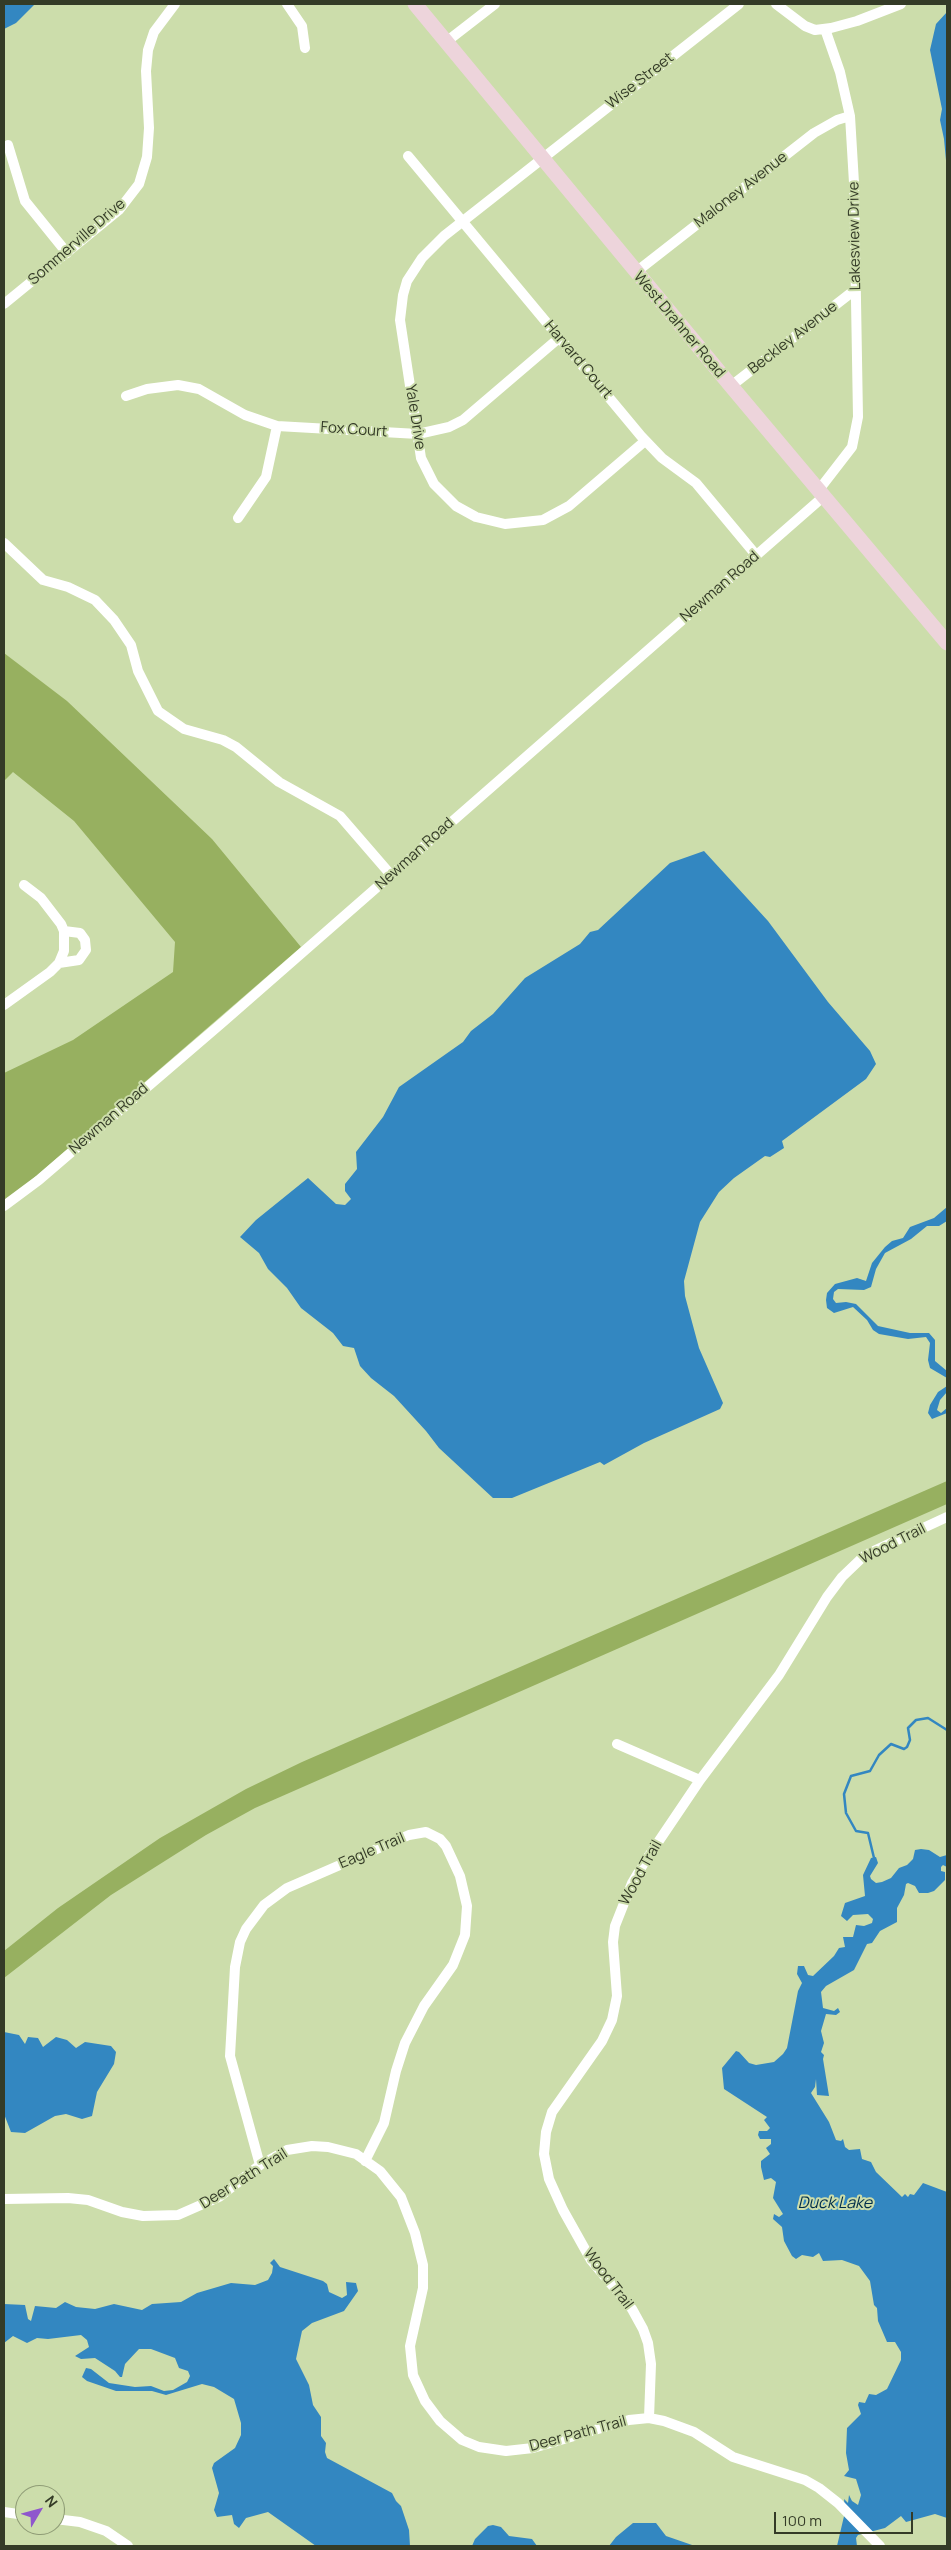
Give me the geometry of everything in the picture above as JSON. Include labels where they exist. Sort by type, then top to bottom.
[{"type":"street","name":"Sommerville Drive","points":[[4,304],[119,210],[140,184],[147,157],[150,128],[146,71],[148,50],[154,32],[175,4]]},
{"type":"street","points":[[287,4],[302,26],[305,48]]},
{"type":"street","name":"West Drahner Road","points":[[415,4],[820,494],[947,643]]},
{"type":"street","points":[[446,42],[495,4]]},
{"type":"street","name":"Wise Street","points":[[541,157],[739,4]]},
{"type":"street","points":[[776,4],[806,26],[816,30],[857,21],[901,4]]},
{"type":"street","name":"Lakesview Drive","points":[[820,494],[852,447],[857,435],[858,417],[850,116],[840,72],[825,29]]},
{"type":"street","name":"Maloney Avenue","points":[[636,272],[806,139],[837,120],[850,116]]},
{"type":"street","points":[[8,145],[25,202],[67,254]]},
{"type":"street","name":"Harvard Court","points":[[408,156],[646,441],[662,458],[696,483],[756,555]]},
{"type":"street","name":"Yale Drive","points":[[541,157],[444,236],[422,258],[406,281],[400,320],[421,458],[434,484],[456,506],[476,517],[505,524],[543,520],[570,506],[646,441]]},
{"type":"street","name":"Beckley Avenue","points":[[731,386],[856,289]]},
{"type":"street","name":"Fox Court","points":[[126,396],[147,389],[178,386],[199,389],[245,415],[277,426],[418,434],[449,427],[463,420],[560,338]]},
{"type":"street","points":[[238,518],[266,477],[277,426]]},
{"type":"street","name":"Newman Road","points":[[4,1206],[39,1180],[392,876],[756,555],[820,494]]},
{"type":"street","points":[[4,543],[43,580],[68,587],[95,600],[114,620],[131,645],[138,671],[158,711],[184,729],[223,740],[236,747],[279,782],[340,816],[392,876]]},
{"type":"street","points":[[4,1005],[50,972],[59,963],[64,952],[64,931],[52,912],[24,885]]},
{"type":"street","points":[[59,963],[79,960],[86,950],[85,940],[80,933],[64,931]]},
{"type":"street","name":"Wood Trail","points":[[649,2418],[651,2364],[648,2343],[632,2309],[591,2260],[563,2210],[549,2179],[544,2154],[546,2132],[552,2112],[602,2040],[612,2020],[617,1996],[613,1942],[615,1926],[622,1906],[644,1863],[700,1780],[779,1675],[827,1596],[854,1564],[883,1546],[947,1517]]},
{"type":"street","points":[[617,1744],[700,1780]]},
{"type":"street","name":"Eagle Trail","points":[[260,2166],[230,2056],[234,1966],[240,1942],[246,1929],[264,1904],[287,1888],[409,1834],[426,1832],[440,1839],[446,1846],[460,1876],[467,1906],[465,1935],[453,1965],[424,2006],[405,2043],[384,2123],[365,2161]]},
{"type":"street","name":"Deer Path Trail","points":[[4,2199],[68,2198],[88,2200],[122,2212],[143,2216],[178,2215],[219,2197],[260,2166],[287,2150],[307,2146],[341,2150],[356,2154],[380,2171],[401,2197],[415,2233],[423,2265],[423,2288],[410,2346],[414,2375],[425,2401],[440,2421],[462,2440],[479,2447],[506,2451],[533,2448],[629,2420],[649,2418],[680,2425],[747,2463],[805,2480],[838,2503],[879,2546]]},
{"type":"street","points":[[65,2520],[80,2522],[106,2531],[128,2546]]},
{"type":"green space","points":[[4,653],[67,701],[212,839],[301,947],[28,1183],[4,1201],[4,1073],[73,1040],[173,972],[175,942],[74,821],[13,772],[4,781]]},
{"type":"green space","points":[[947,1481],[947,1504],[255,1808],[206,1835],[111,1895],[4,1978],[4,1951],[58,1908],[160,1838],[246,1789],[302,1762]]},
{"type":"water","points":[[4,4],[35,4],[16,23],[4,29]]},
{"type":"water","points":[[947,12],[947,171],[940,120],[942,109],[930,50],[936,24]]},
{"type":"water","points":[[704,851],[768,921],[828,1002],[870,1051],[876,1064],[866,1079],[782,1141],[784,1148],[770,1157],[765,1156],[734,1178],[719,1192],[700,1222],[684,1281],[685,1296],[699,1348],[723,1403],[720,1409],[644,1443],[604,1465],[600,1462],[512,1498],[493,1498],[439,1448],[394,1396],[371,1378],[360,1366],[354,1348],[343,1346],[333,1333],[301,1308],[287,1288],[268,1269],[259,1253],[240,1237],[256,1220],[308,1178],[336,1204],[345,1205],[351,1199],[345,1191],[345,1184],[357,1169],[356,1152],[383,1117],[399,1087],[463,1042],[471,1031],[493,1014],[525,978],[580,944],[590,932],[598,930],[670,863]]},
{"type":"water","points":[[947,1207],[947,1221],[939,1226],[927,1226],[911,1239],[885,1253],[876,1269],[871,1287],[864,1290],[838,1289],[834,1292],[833,1299],[836,1303],[856,1304],[878,1326],[910,1333],[929,1333],[935,1340],[935,1361],[947,1371],[947,1378],[930,1368],[928,1360],[930,1343],[926,1337],[908,1339],[879,1334],[873,1330],[867,1320],[853,1307],[834,1313],[827,1308],[826,1300],[827,1293],[835,1284],[857,1278],[866,1281],[872,1263],[885,1247],[892,1241],[903,1238],[910,1227],[934,1218]]},
{"type":"water","points":[[947,1386],[947,1392],[940,1400],[937,1410],[941,1413],[947,1408],[947,1413],[932,1419],[928,1413],[930,1405],[938,1392]]},
{"type":"water","name":"Duck Lake","points":[[915,1850],[929,1850],[940,1857],[947,1855],[947,1867],[943,1865],[941,1867],[941,1871],[945,1872],[945,1880],[934,1891],[928,1893],[919,1893],[915,1886],[906,1884],[904,1895],[897,1908],[897,1922],[880,1931],[872,1943],[867,1944],[854,1970],[826,1986],[821,1992],[823,2008],[834,2011],[838,2008],[840,2012],[836,2015],[826,2014],[821,2031],[824,2043],[821,2052],[824,2055],[829,2096],[817,2095],[816,2079],[815,2087],[811,2093],[829,2122],[836,2140],[841,2141],[843,2139],[845,2147],[849,2150],[860,2149],[862,2159],[871,2162],[876,2172],[902,2197],[905,2194],[908,2197],[910,2194],[914,2195],[923,2183],[947,2192],[947,2518],[935,2514],[906,2522],[901,2516],[885,2528],[858,2535],[856,2538],[857,2546],[837,2546],[845,2512],[844,2499],[848,2503],[849,2495],[852,2501],[858,2505],[861,2495],[856,2479],[844,2476],[849,2470],[846,2453],[847,2428],[861,2414],[859,2402],[865,2403],[869,2394],[876,2395],[887,2389],[901,2360],[901,2352],[895,2342],[887,2342],[878,2321],[877,2308],[874,2305],[870,2281],[859,2266],[842,2260],[823,2261],[819,2253],[813,2257],[802,2255],[796,2259],[792,2256],[784,2241],[782,2227],[773,2219],[774,2214],[779,2217],[783,2214],[773,2198],[776,2182],[771,2178],[764,2180],[761,2167],[761,2161],[770,2154],[766,2148],[771,2144],[771,2139],[760,2139],[758,2135],[759,2131],[767,2131],[770,2128],[764,2120],[767,2117],[724,2089],[722,2068],[736,2051],[749,2063],[756,2065],[774,2062],[783,2054],[787,2048],[798,1991],[802,1983],[797,1974],[798,1966],[804,1966],[808,1975],[813,1976],[834,1956],[839,1948],[845,1947],[843,1937],[853,1937],[856,1925],[864,1926],[872,1923],[873,1919],[868,1914],[853,1915],[847,1921],[841,1916],[845,1903],[865,1896],[863,1875],[871,1858],[876,1857],[878,1863],[870,1876],[871,1879],[876,1883],[882,1882],[891,1878],[899,1868],[907,1865],[913,1859]]},
{"type":"water","points":[[4,2032],[19,2035],[25,2044],[28,2037],[38,2038],[43,2047],[56,2037],[67,2040],[76,2048],[85,2042],[111,2046],[116,2052],[114,2064],[97,2092],[92,2116],[82,2119],[66,2114],[55,2116],[25,2133],[11,2132],[4,2114]]},
{"type":"water","points":[[274,2259],[280,2267],[323,2281],[327,2284],[329,2292],[342,2298],[347,2295],[346,2282],[356,2283],[358,2291],[344,2311],[312,2323],[302,2331],[296,2359],[309,2385],[313,2405],[321,2417],[321,2436],[326,2443],[325,2452],[327,2458],[392,2493],[401,2506],[409,2530],[410,2546],[316,2546],[268,2512],[246,2518],[239,2528],[234,2524],[232,2515],[217,2517],[214,2510],[219,2493],[212,2468],[214,2463],[235,2448],[241,2435],[241,2423],[234,2399],[214,2387],[202,2384],[166,2395],[152,2391],[116,2391],[87,2381],[82,2377],[86,2368],[91,2369],[109,2383],[135,2387],[151,2386],[164,2391],[173,2390],[187,2382],[190,2376],[188,2371],[179,2368],[175,2358],[151,2349],[139,2349],[125,2364],[122,2377],[120,2377],[115,2371],[95,2358],[81,2359],[75,2356],[89,2347],[87,2340],[81,2335],[48,2339],[37,2338],[27,2343],[13,2336],[4,2343],[4,2304],[25,2305],[28,2319],[31,2321],[35,2306],[56,2308],[65,2302],[76,2307],[95,2309],[114,2304],[142,2310],[152,2304],[181,2302],[197,2293],[231,2283],[255,2285],[268,2280],[273,2266],[270,2263]]},
{"type":"water","points":[[633,2523],[656,2523],[666,2536],[695,2546],[609,2546],[616,2537]]},
{"type":"water","points":[[488,2526],[501,2527],[509,2536],[532,2539],[537,2546],[472,2546],[475,2539]]},
{"type":"waterway","points":[[874,1858],[868,1833],[856,1831],[846,1813],[844,1794],[851,1776],[870,1771],[879,1755],[891,1744],[904,1749],[907,1747],[910,1740],[908,1728],[916,1720],[928,1718],[947,1730]]}]
